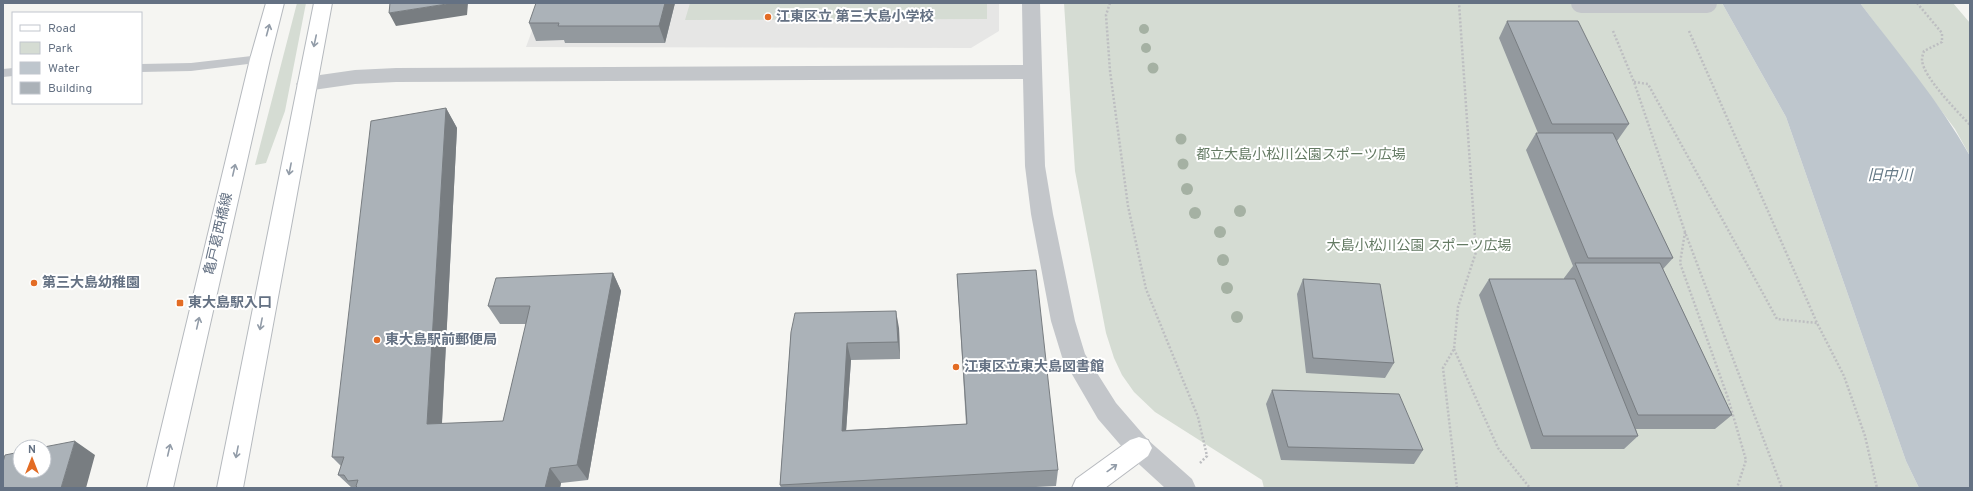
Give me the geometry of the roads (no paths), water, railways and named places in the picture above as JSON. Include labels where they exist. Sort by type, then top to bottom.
[{"type":"main road","name":"亀戸葛西橋線","points":[[160,488],[260,59],[275,3]]},
{"type":"main road","points":[[230,488],[306,84],[323,3]]},
{"type":"main road","points":[[1085,488],[1139,448]]},
{"type":"street","points":[[1031,3],[1034,72],[1033,108],[1035,166],[1042,214],[1063,321],[1074,358],[1107,412],[1139,448],[1181,486]]},
{"type":"street","points":[[1581,4],[1707,3]]},
{"type":"street","points":[[306,84],[355,77],[396,75],[1034,72]]},
{"type":"lane","points":[[142,68],[191,67],[260,59]]},
{"type":"water","name":"旧中川","points":[[1722,3],[1860,3],[1932,97],[1970,156],[1970,488],[1919,488],[1906,461],[1786,117]]},
{"type":"place","name":"江東区立 第三大島小学校","points":[[768,17]]},
{"type":"place","name":"第三大島幼稚園","points":[[34,283]]},
{"type":"place","name":"東大島駅入口","points":[[180,303]]},
{"type":"place","name":"東大島駅前郵便局","points":[[377,340]]},
{"type":"place","name":"江東区立東大島図書館","points":[[956,367]]},
{"type":"park label","name":"都立大島小松川公園スポーツ広場","points":[[1301,155]]},
{"type":"park label","name":"大島小松川公園 スポーツ広場","points":[[1419,246]]}]
